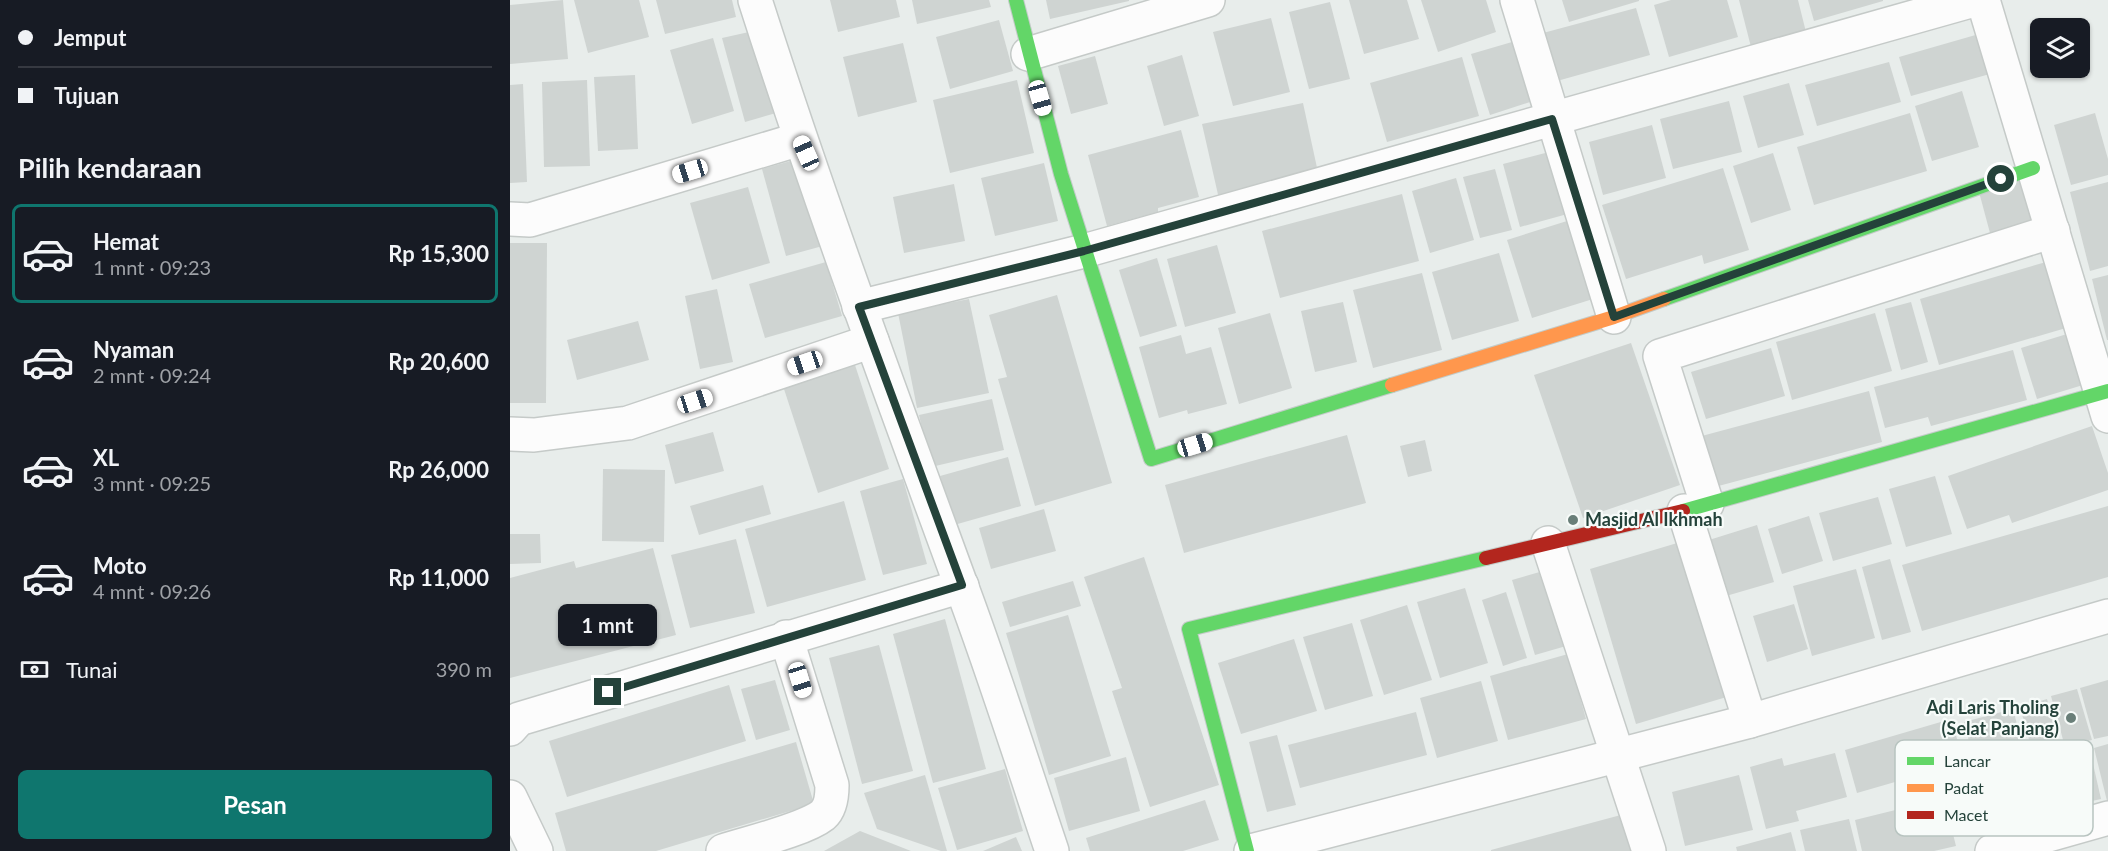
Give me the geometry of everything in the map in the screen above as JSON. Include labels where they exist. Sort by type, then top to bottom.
[{"type":"street","points":[[755,0],[800,139],[812,166],[859,307],[962,585],[1052,851]]},
{"type":"street","points":[[1016,0],[1028,54],[1084,251],[1151,459],[1614,317],[2033,168]]},
{"type":"street","points":[[1028,54],[1208,0]]},
{"type":"street","points":[[1517,0],[1614,317]]},
{"type":"street","points":[[859,307],[1084,251],[1974,0]]},
{"type":"street","points":[[1983,0],[2105,400],[1695,508],[1189,629],[1249,851],[1750,721],[2108,616]]},
{"type":"street","points":[[510,219],[530,220],[800,139]]},
{"type":"street","points":[[1750,721],[1695,508],[1660,356],[2052,231]]},
{"type":"street","points":[[510,434],[534,435],[628,423],[872,341]]},
{"type":"street","points":[[1548,543],[1649,851]]},
{"type":"street","points":[[510,729],[519,719],[962,585]]},
{"type":"street","points":[[723,851],[800,827],[824,814],[832,798],[832,785],[786,637]]},
{"type":"street","points":[[510,797],[536,851]]},
{"type":"street","points":[[2093,822],[2108,818]]},
{"type":"street","points":[[1992,851],[2045,836]]},
{"type":"building","points":[[563,0],[568,59],[510,64],[510,5]]},
{"type":"building","points":[[574,0],[639,0],[649,37],[588,53]]},
{"type":"building","points":[[656,0],[732,0],[736,17],[665,34]]},
{"type":"building","points":[[830,0],[896,0],[900,17],[838,32]]},
{"type":"building","points":[[912,0],[989,0],[991,7],[917,24]]},
{"type":"building","points":[[1046,0],[1129,0],[1129,1],[1050,19]]},
{"type":"building","points":[[1349,0],[1407,0],[1419,39],[1364,54]]},
{"type":"building","points":[[1421,0],[1486,0],[1496,32],[1438,52]]},
{"type":"building","points":[[1562,0],[1639,0],[1639,1],[1569,22]]},
{"type":"building","points":[[1671,0],[1727,0],[1738,37],[1669,57],[1654,5]]},
{"type":"building","points":[[1739,0],[1798,0],[1806,32],[1751,47]]},
{"type":"building","points":[[1808,0],[1883,0],[1883,1],[1814,21]]},
{"type":"building","points":[[1330,2],[1350,79],[1309,89],[1289,12]]},
{"type":"building","points":[[1636,8],[1650,55],[1557,81],[1543,33]]},
{"type":"building","points":[[1271,18],[1290,92],[1233,106],[1213,32]]},
{"type":"building","points":[[999,20],[1013,71],[950,89],[936,37]]},
{"type":"building","points":[[758,30],[783,111],[745,122],[722,38]]},
{"type":"building","points":[[1986,32],[1997,72],[1911,96],[1899,57]]},
{"type":"building","points":[[713,38],[734,111],[692,124],[670,50]]},
{"type":"building","points":[[1512,42],[1530,102],[1490,115],[1471,54]]},
{"type":"building","points":[[903,43],[917,102],[858,117],[843,57]]},
{"type":"building","points":[[1182,55],[1199,116],[1164,126],[1147,66]]},
{"type":"building","points":[[1095,56],[1108,104],[1071,114],[1058,66]]},
{"type":"building","points":[[1462,57],[1479,116],[1387,142],[1370,83]]},
{"type":"building","points":[[1889,62],[1901,102],[1817,126],[1805,85]]},
{"type":"building","points":[[635,75],[638,149],[598,151],[594,77]]},
{"type":"building","points":[[587,80],[590,166],[544,167],[542,82]]},
{"type":"building","points":[[1017,80],[1034,153],[950,173],[933,100]]},
{"type":"building","points":[[1789,83],[1804,135],[1758,148],[1743,96]]},
{"type":"building","points":[[523,84],[527,182],[510,183],[510,85]]},
{"type":"building","points":[[1962,91],[1979,147],[1932,161],[1915,106]]},
{"type":"building","points":[[1729,101],[1742,152],[1673,169],[1660,119]]},
{"type":"building","points":[[1303,103],[1319,177],[1219,199],[1202,124]]},
{"type":"building","points":[[1910,113],[1927,171],[1814,205],[1797,147]]},
{"type":"building","points":[[2095,113],[2108,159],[2108,175],[2071,185],[2054,125]]},
{"type":"building","points":[[1652,125],[1666,178],[1603,195],[1589,142]]},
{"type":"building","points":[[1181,130],[1199,197],[1158,208],[1158,212],[1107,226],[1088,155]]},
{"type":"building","points":[[1553,151],[1571,213],[1520,227],[1503,164]]},
{"type":"building","points":[[1773,153],[1791,210],[1751,223],[1733,166]]},
{"type":"building","points":[[805,157],[830,244],[786,256],[762,169]]},
{"type":"building","points":[[1044,163],[1058,221],[995,236],[981,178]]},
{"type":"building","points":[[1723,168],[1749,250],[1704,264],[1702,255],[1626,279],[1602,205]]},
{"type":"building","points":[[1495,169],[1512,230],[1480,238],[1463,177]]},
{"type":"building","points":[[1456,178],[1474,240],[1430,253],[1412,191]]},
{"type":"building","points":[[2022,181],[2033,222],[1990,233],[1979,192]]},
{"type":"building","points":[[2108,182],[2108,266],[2090,271],[2070,192]]},
{"type":"building","points":[[954,184],[965,241],[904,253],[893,197]]},
{"type":"building","points":[[748,187],[770,263],[712,280],[690,203]]},
{"type":"building","points":[[1402,194],[1419,261],[1280,298],[1262,231]]},
{"type":"building","points":[[1567,221],[1593,299],[1532,318],[1507,240]]},
{"type":"building","points":[[510,243],[547,243],[546,403],[510,403]]},
{"type":"building","points":[[1217,245],[1236,313],[1185,327],[1167,259]]},
{"type":"building","points":[[1499,253],[1519,321],[1452,340],[1432,272]]},
{"type":"building","points":[[1157,258],[1177,326],[1140,337],[1119,270]]},
{"type":"building","points":[[826,262],[842,316],[765,338],[749,284]]},
{"type":"building","points":[[2046,262],[2066,328],[1939,365],[1920,299]]},
{"type":"building","points":[[1422,273],[1442,350],[1373,368],[1353,290]]},
{"type":"building","points":[[2108,275],[2108,340],[2107,340],[2092,279]]},
{"type":"building","points":[[717,289],[733,362],[700,369],[685,296]]},
{"type":"building","points":[[1057,295],[1112,483],[1035,506],[998,379],[1007,377],[989,315]]},
{"type":"building","points":[[969,299],[989,393],[917,408],[898,313]]},
{"type":"building","points":[[1343,302],[1357,362],[1315,372],[1301,311]]},
{"type":"building","points":[[1911,302],[1928,362],[1901,370],[1885,309]]},
{"type":"building","points":[[1270,313],[1292,388],[1239,404],[1218,328]]},
{"type":"building","points":[[1875,313],[1892,371],[1792,400],[1776,342]]},
{"type":"building","points":[[638,321],[649,360],[577,380],[567,340]]},
{"type":"building","points":[[2067,334],[2083,385],[2037,399],[2021,348]]},
{"type":"building","points":[[1181,335],[1186,354],[1211,347],[1227,404],[1188,414],[1187,410],[1159,418],[1139,347]]},
{"type":"building","points":[[1631,343],[1680,485],[1583,518],[1534,375]]},
{"type":"building","points":[[1771,348],[1785,396],[1706,419],[1691,372]]},
{"type":"building","points":[[2013,350],[2027,400],[1931,426],[1928,417],[1885,428],[1874,387]]},
{"type":"building","points":[[854,362],[889,469],[818,493],[783,386]]},
{"type":"building","points":[[1869,391],[1882,442],[1711,488],[1698,437]]},
{"type":"building","points":[[992,399],[1004,450],[931,467],[919,415]]},
{"type":"building","points":[[2092,426],[2108,473],[2108,490],[2012,523],[2009,515],[1967,529],[1948,476]]},
{"type":"building","points":[[713,432],[724,471],[675,484],[665,445]]},
{"type":"building","points":[[1347,435],[1366,503],[1184,553],[1165,485]]},
{"type":"building","points":[[1425,440],[1432,471],[1408,477],[1400,446]]},
{"type":"building","points":[[1008,457],[1021,506],[954,525],[940,476]]},
{"type":"building","points":[[603,469],[665,470],[664,542],[602,541]]},
{"type":"building","points":[[1935,476],[1952,534],[1906,547],[1889,489]]},
{"type":"building","points":[[903,479],[927,564],[883,575],[860,491]]},
{"type":"building","points":[[763,485],[771,514],[699,535],[690,506]]},
{"type":"building","points":[[1878,497],[1892,544],[1833,561],[1819,513]]},
{"type":"building","points":[[844,501],[866,580],[767,607],[745,529]]},
{"type":"building","points":[[2108,506],[2108,577],[1922,631],[1902,565]]},
{"type":"building","points":[[1044,509],[1056,551],[991,569],[979,528]]},
{"type":"building","points":[[1809,516],[1823,561],[1782,574],[1768,529]]},
{"type":"building","points":[[1757,525],[1774,582],[1726,596],[1709,540]]},
{"type":"building","points":[[510,534],[540,534],[541,563],[510,564]]},
{"type":"building","points":[[736,539],[755,613],[690,628],[671,555]]},
{"type":"building","points":[[1684,541],[1730,696],[1636,724],[1590,569]]},
{"type":"building","points":[[653,548],[676,635],[510,678],[510,578],[574,561],[576,568]]},
{"type":"building","points":[[1144,557],[1219,785],[1150,807],[1112,691],[1122,688],[1084,577]]},
{"type":"building","points":[[1890,559],[1911,632],[1882,640],[1862,567]]},
{"type":"building","points":[[1550,569],[1573,644],[1535,655],[1512,580]]},
{"type":"building","points":[[1856,569],[1875,638],[1812,656],[1793,586]]},
{"type":"building","points":[[1073,581],[1081,606],[1010,627],[1002,602]]},
{"type":"building","points":[[1465,588],[1488,663],[1440,678],[1417,602]]},
{"type":"building","points":[[1506,592],[1527,658],[1503,666],[1482,600]]},
{"type":"building","points":[[1794,604],[1808,649],[1767,662],[1753,616]]},
{"type":"building","points":[[1407,605],[1432,680],[1384,695],[1360,620]]},
{"type":"building","points":[[1068,615],[1111,756],[1049,775],[1006,633]]},
{"type":"building","points":[[945,619],[986,769],[933,783],[893,634]]},
{"type":"building","points":[[1352,623],[1373,696],[1325,710],[1303,637]]},
{"type":"building","points":[[1294,639],[1317,711],[1241,734],[1218,663]]},
{"type":"building","points":[[879,645],[913,771],[862,784],[829,658]]},
{"type":"building","points":[[1568,654],[1586,719],[1508,740],[1490,676]]},
{"type":"building","points":[[775,680],[790,730],[756,740],[741,689]]},
{"type":"building","points":[[2108,680],[2108,736],[2094,739],[2080,688]]},
{"type":"building","points":[[1481,681],[1498,741],[1437,758],[1420,698]]},
{"type":"building","points":[[729,685],[746,741],[567,797],[549,741]]},
{"type":"building","name":"Adi Laris Tholing (Selat Panjang)","points":[[2077,689],[2092,740],[2063,740],[2051,696]]},
{"type":"building","points":[[2047,699],[2058,740],[2029,740],[2020,707]]},
{"type":"building","points":[[2013,709],[2021,740],[1969,740],[1964,722]]},
{"type":"building","points":[[1416,712],[1427,755],[1300,788],[1288,745]]},
{"type":"building","points":[[1951,719],[1957,740],[1895,740],[1895,782],[1857,793],[1845,750]]},
{"type":"building","points":[[1277,735],[1296,805],[1267,812],[1249,742]]},
{"type":"building","points":[[796,742],[814,804],[656,851],[566,851],[555,813]]},
{"type":"building","points":[[2108,744],[2108,800],[2107,801],[2094,748]]},
{"type":"building","points":[[1835,753],[1847,797],[1796,811],[1799,821],[1766,829],[1750,767],[1782,758],[1784,766]]},
{"type":"building","points":[[1126,757],[1140,811],[1069,831],[1054,778]]},
{"type":"building","points":[[2093,764],[2101,799],[2093,801]]},
{"type":"building","points":[[1005,769],[1023,831],[957,850],[938,788]]},
{"type":"building","points":[[925,775],[947,851],[877,829],[864,793]]},
{"type":"building","points":[[1739,775],[1753,830],[1685,846],[1672,792]]},
{"type":"building","points":[[1205,800],[1219,840],[1183,851],[1090,851],[1086,838]]},
{"type":"building","points":[[1895,810],[1895,836],[1954,836],[1956,846],[1934,851],[1862,851],[1855,820]]},
{"type":"building","points":[[1632,812],[1643,851],[1491,851],[1491,850]]},
{"type":"building","points":[[1849,819],[1857,851],[1805,851],[1800,830]]},
{"type":"building","points":[[860,831],[911,851],[824,851]]},
{"type":"building","points":[[1791,832],[1796,851],[1737,851],[1736,847]]},
{"type":"building","points":[[1016,837],[1022,851],[983,851]]},
{"type":"traffic: fast","points":[[1016,0],[1061,174],[1151,459],[1392,385]]},
{"type":"traffic: fast","points":[[1664,299],[2033,168]]},
{"type":"traffic: fast","points":[[1683,511],[2108,391]]},
{"type":"traffic: fast","points":[[1247,851],[1189,629],[1486,558]]},
{"type":"traffic: slow","points":[[1392,385],[1614,317],[1664,299]]},
{"type":"traffic: jam","points":[[1486,558],[1683,511]]},
{"type":"place","name":"Masjid Al Ikhmah","points":[[1573,520]]},
{"type":"place","name":"Adi Laris Tholing (Selat Panjang)","points":[[2071,718]]},
{"type":"route","points":[[608,692],[962,585],[859,307],[1084,251],[1552,119],[1614,317],[2001,179]]}]
